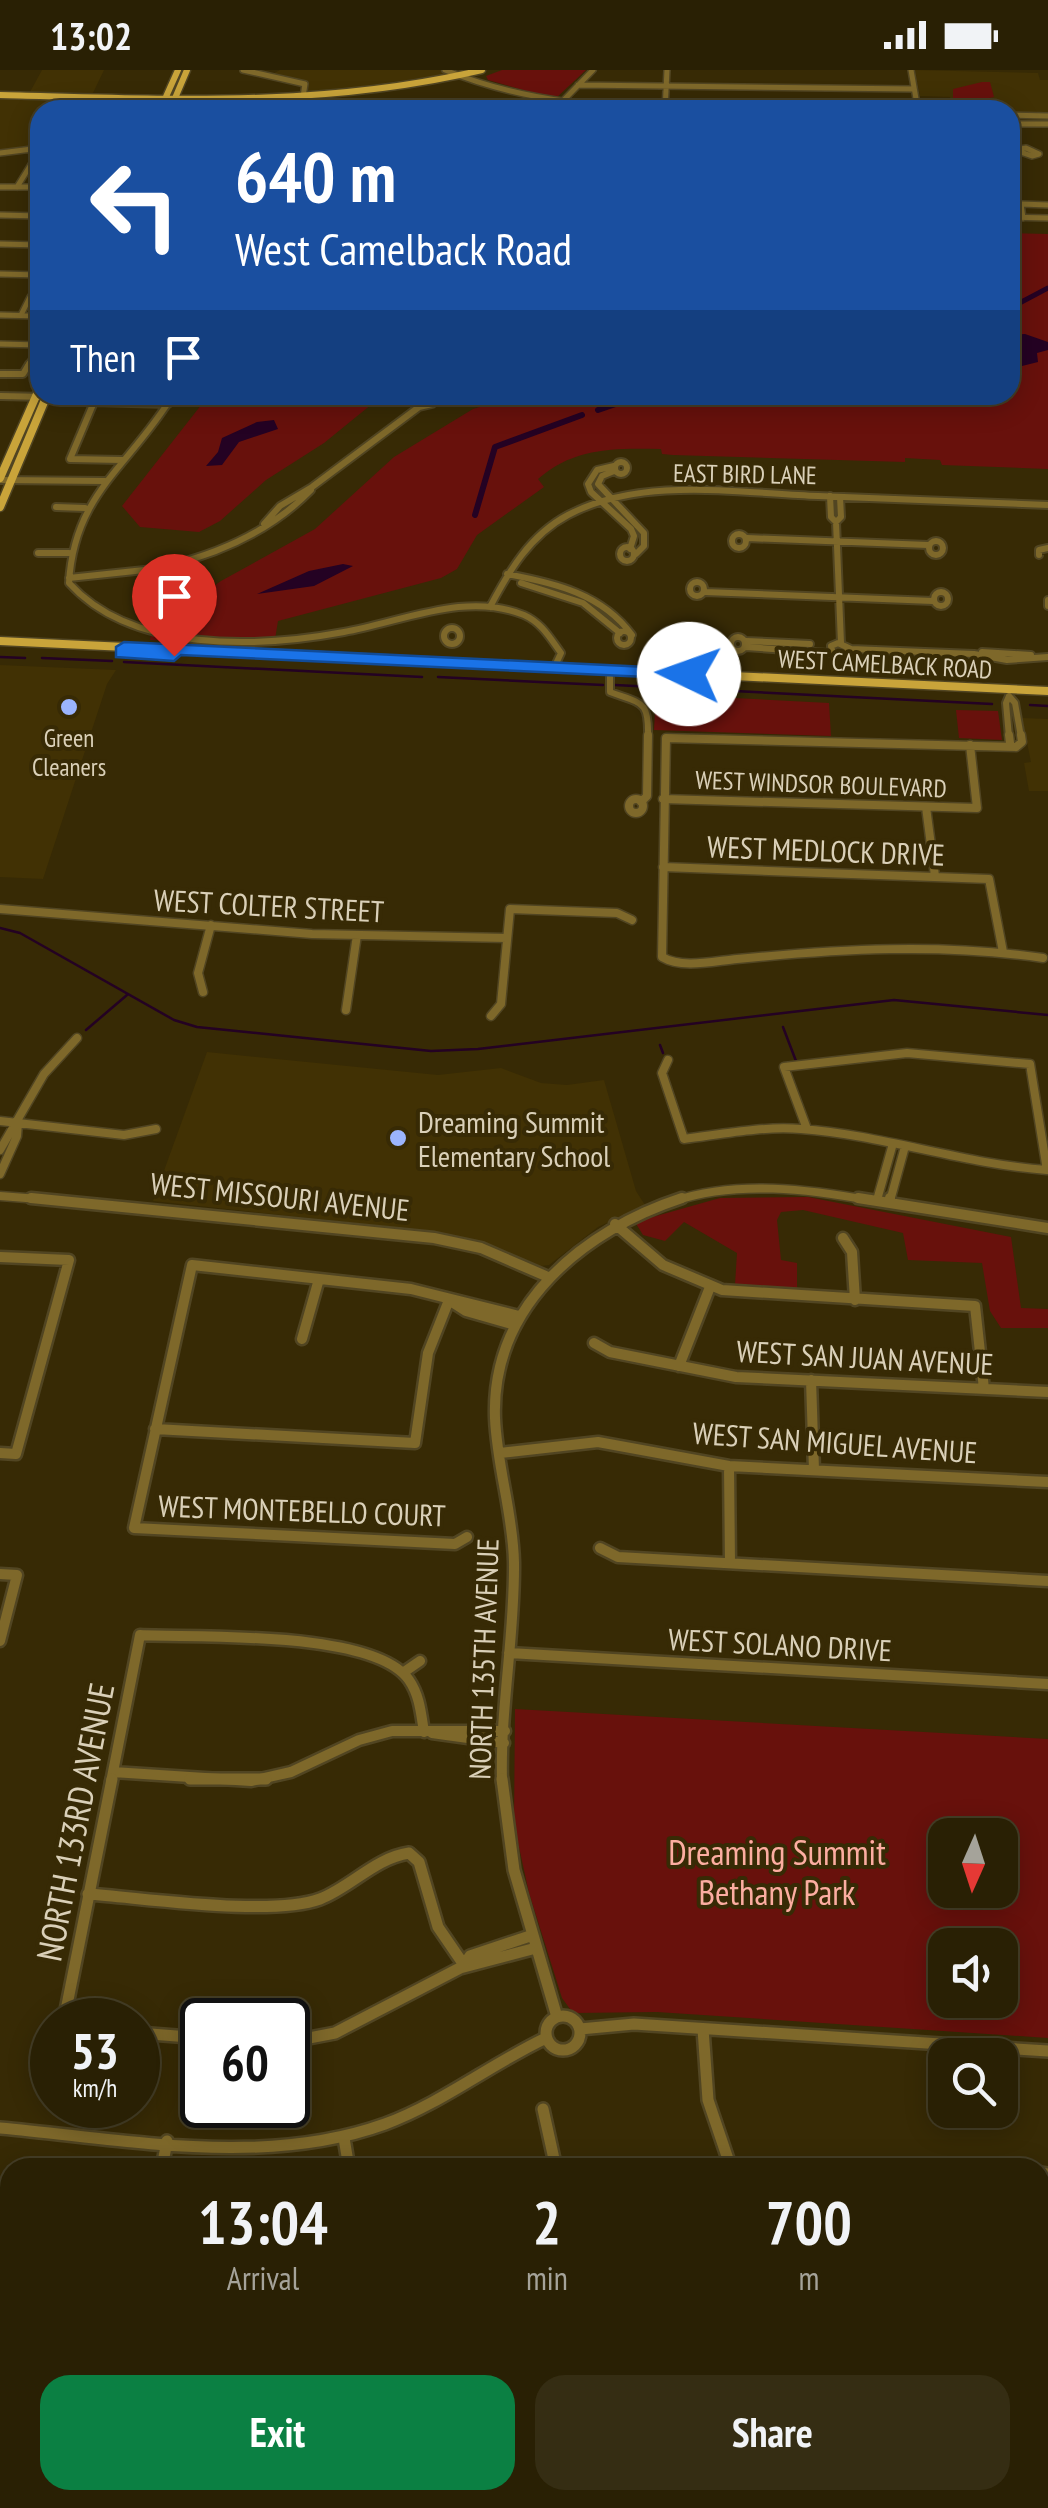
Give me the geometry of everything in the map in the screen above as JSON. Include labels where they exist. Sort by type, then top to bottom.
[{"type":"main road","points":[[165,98],[178,70]]},
{"type":"main road","points":[[175,98],[186,70]]},
{"type":"main road","points":[[0,95],[304,100],[392,89],[482,70]]},
{"type":"main road","points":[[241,100],[392,89]]},
{"type":"main road","points":[[0,479],[32,405]]},
{"type":"main road","points":[[0,507],[43,405]]},
{"type":"main road","name":"WEST CAMELBACK ROAD","points":[[0,645],[1048,695]]},
{"type":"main road","name":"WEST CAMELBACK ROAD","points":[[553,671],[609,683],[1009,693]]},
{"type":"street","points":[[243,70],[302,84],[300,97]]},
{"type":"street","points":[[445,70],[536,100]]},
{"type":"street","points":[[564,100],[593,70]]},
{"type":"street","points":[[665,100],[667,70]]},
{"type":"street","points":[[911,70],[916,100]]},
{"type":"street","points":[[578,85],[914,89]]},
{"type":"street","points":[[1020,119],[1048,120]]},
{"type":"street","points":[[0,153],[30,155]]},
{"type":"street","points":[[18,187],[30,164]]},
{"type":"street","points":[[0,187],[30,188]]},
{"type":"street","points":[[1023,218],[1021,204],[1048,205]]},
{"type":"street","points":[[0,215],[30,216]]},
{"type":"street","points":[[1020,218],[1048,218]]},
{"type":"street","points":[[0,244],[30,245]]},
{"type":"street","points":[[0,274],[30,275]]},
{"type":"street","points":[[22,315],[30,297]]},
{"type":"street","points":[[0,315],[30,315]]},
{"type":"street","points":[[0,344],[30,345]]},
{"type":"street","points":[[0,374],[23,374],[30,362]]},
{"type":"street","points":[[0,396],[30,397]]},
{"type":"street","points":[[93,405],[70,459],[122,460]]},
{"type":"street","points":[[167,405],[85,508],[69,553],[69,580],[90,606],[152,630],[220,638],[325,635],[449,608],[490,607],[537,621],[550,632],[561,653],[553,671]]},
{"type":"street","points":[[69,580],[166,567],[231,547],[283,514],[418,405]]},
{"type":"street","points":[[590,478],[600,479],[614,468],[601,468],[590,478],[589,488],[634,521],[645,539]]},
{"type":"street","points":[[0,479],[103,483]]},
{"type":"street","points":[[600,479],[599,488],[634,539],[633,552],[645,539]]},
{"type":"street","name":"EAST BIRD LANE","points":[[490,607],[526,544],[547,526],[607,502],[685,491],[1048,505]]},
{"type":"street","points":[[830,496],[831,516],[836,522],[839,594],[835,646],[842,654],[851,648],[974,654],[1006,660],[1043,657]]},
{"type":"street","points":[[836,522],[841,517],[840,496]]},
{"type":"street","points":[[56,508],[85,508]]},
{"type":"street","points":[[625,523],[634,521]]},
{"type":"street","points":[[634,539],[645,539]]},
{"type":"street","points":[[747,541],[928,548]]},
{"type":"street","points":[[1048,548],[1038,551],[1048,558]]},
{"type":"street","points":[[160,551],[172,581]]},
{"type":"street","points":[[38,552],[69,553]]},
{"type":"street","points":[[506,577],[552,587],[600,605],[622,621],[634,640],[624,644],[614,640],[620,633],[592,609],[552,587]]},
{"type":"street","points":[[705,589],[933,599]]},
{"type":"street","points":[[592,609],[600,605]]},
{"type":"street","points":[[449,608],[451,630]]},
{"type":"street","points":[[449,608],[458,613],[462,639],[442,639],[442,633],[451,630],[461,633]]},
{"type":"street","points":[[746,644],[835,646]]},
{"type":"street","points":[[609,683],[648,712],[646,796],[641,802]]},
{"type":"street","points":[[1009,693],[1015,703],[1022,742],[1013,745],[666,738],[662,958],[708,962],[852,948],[1004,952],[1044,958]]},
{"type":"street","name":"WEST WINDSOR BOULEVARD","points":[[663,800],[977,808],[970,745]]},
{"type":"street","points":[[926,808],[935,876]]},
{"type":"street","name":"WEST MEDLOCK DRIVE","points":[[662,867],[989,879],[1004,952]]},
{"type":"street","name":"WEST COLTER STREET","points":[[0,906],[357,936],[508,938]]},
{"type":"street","points":[[491,1016],[501,1004],[510,909],[617,914],[632,920]]},
{"type":"street","points":[[203,992],[198,972],[211,926]]},
{"type":"street","points":[[346,1010],[357,936]]},
{"type":"street","points":[[0,1174],[3,1153],[44,1074],[77,1038]]},
{"type":"street","points":[[668,1060],[662,1073],[684,1139],[765,1129],[807,1129],[986,1166],[1048,1170],[1030,1064],[906,1053],[784,1067],[807,1129]]},
{"type":"street","points":[[0,1121],[124,1135],[156,1129]]},
{"type":"street","points":[[877,1200],[892,1147]]},
{"type":"street","points":[[889,1203],[904,1150]]},
{"type":"street","points":[[885,1172],[897,1175]]},
{"type":"street","points":[[984,1389],[974,1306],[750,1294],[710,1287],[663,1266],[615,1224],[659,1205],[730,1189],[803,1188],[989,1224],[1048,1228]]},
{"type":"street","name":"WEST MISSOURI AVENUE","points":[[0,1196],[150,1207],[434,1238],[482,1248],[548,1278]]},
{"type":"street","name":"NORTH 135TH AVENUE","points":[[557,2017],[504,1818],[514,1548],[495,1396],[504,1352],[517,1321],[548,1278],[573,1253],[615,1224]]},
{"type":"street","points":[[843,1238],[852,1252],[855,1300]]},
{"type":"street","points":[[0,1257],[69,1260],[16,1454],[0,1454]]},
{"type":"street","points":[[448,1300],[428,1353],[415,1443],[155,1429],[192,1265],[411,1289],[448,1300],[517,1321]]},
{"type":"street","points":[[302,1339],[319,1279]]},
{"type":"street","points":[[679,1366],[710,1287]]},
{"type":"street","name":"WEST SAN JUAN AVENUE","points":[[594,1343],[610,1352],[736,1377],[1048,1392]]},
{"type":"street","points":[[811,1380],[814,1470]]},
{"type":"street","name":"WEST MONTEBELLO COURT","points":[[155,1429],[134,1528],[454,1544],[467,1537]]},
{"type":"street","name":"WEST SAN MIGUEL AVENUE","points":[[500,1453],[598,1442],[729,1466],[1048,1482]]},
{"type":"street","points":[[729,1466],[730,1564]]},
{"type":"street","points":[[600,1548],[618,1557],[1048,1581]]},
{"type":"street","points":[[0,1574],[17,1574],[0,1640]]},
{"type":"street","name":"NORTH 133RD AVENUE","points":[[68,1998],[140,1634],[352,1647],[379,1656],[404,1672]]},
{"type":"street","name":"WEST SOLANO DRIVE","points":[[509,1653],[1048,1684]]},
{"type":"street","points":[[420,1662],[404,1672],[420,1700],[424,1732]]},
{"type":"street","points":[[113,1772],[256,1781],[284,1774],[372,1736],[424,1732],[504,1737]]},
{"type":"street","points":[[88,1894],[268,1907],[306,1905],[395,1855],[409,1852],[419,1862],[438,1926],[464,1965]]},
{"type":"street","points":[[310,2038],[349,2030],[464,1965],[535,1942]]},
{"type":"street","points":[[557,2017],[568,2017],[580,2029],[576,2044],[568,2050],[552,2047],[546,2038],[546,2028],[557,2017]]},
{"type":"street","points":[[580,2029],[634,2024],[1048,2051]]},
{"type":"street","points":[[704,2029],[707,2102],[726,2158]]},
{"type":"street","points":[[0,2128],[270,2147],[344,2138],[422,2107],[508,2055],[546,2038]]},
{"type":"street","points":[[543,2109],[554,2158]]},
{"type":"street","points":[[344,2138],[348,2158]]},
{"type":"street","points":[[164,2158],[167,2141]]},
{"type":"shaded area","points":[[42,70],[104,70],[93,93],[30,92]]},
{"type":"shaded area","points":[[280,70],[442,70],[450,74],[300,95],[302,83],[266,77]]},
{"type":"shaded area","points":[[915,70],[1038,73],[1040,80],[1048,80],[1048,115],[1020,114],[1020,100],[920,96]]},
{"type":"shaded area","points":[[0,99],[52,100],[30,100],[30,148],[0,151]]},
{"type":"shaded area","points":[[1020,334],[1048,342],[1048,350],[1037,353],[1038,362],[1020,366]]},
{"type":"shaded area","points":[[274,420],[278,429],[239,442],[222,465],[206,466],[218,452],[222,438],[257,422]]},
{"type":"shaded area","points":[[343,564],[353,566],[314,586],[257,594],[309,571]]},
{"type":"shaded area","points":[[0,665],[116,670],[107,684],[43,879],[0,877]]},
{"type":"shaded area","points":[[1022,718],[1048,719],[1048,791],[1029,791],[1024,763],[1031,762]]},
{"type":"shaded area","name":"Dreaming Summit Elementary School","points":[[207,1052],[438,1075],[501,1068],[541,1083],[567,1085],[604,1080],[636,1191],[645,1205],[598,1227],[549,1265],[541,1266],[497,1248],[420,1230],[153,1201]]},
{"type":"green space","points":[[502,70],[586,70],[555,99],[488,80],[486,76]]},
{"type":"green space","points":[[990,82],[994,97],[953,100],[953,89]]},
{"type":"green space","points":[[1020,233],[1048,234],[1048,469],[942,465],[940,460],[905,458],[905,462],[673,455],[662,454],[661,449],[596,452],[566,461],[538,479],[544,487],[477,535],[457,569],[441,578],[278,621],[274,645],[150,640],[152,629],[221,581],[315,529],[394,457],[473,409],[486,405],[1020,405]]},
{"type":"green space","points":[[201,405],[371,405],[324,443],[266,480],[220,521],[199,532],[140,527],[122,506]]},
{"type":"green space","points":[[656,694],[829,703],[831,736],[654,730]]},
{"type":"green space","points":[[956,710],[998,711],[1002,740],[959,738]]},
{"type":"green space","points":[[808,1197],[1011,1237],[1021,1308],[1048,1309],[1048,1328],[1001,1328],[990,1311],[982,1263],[908,1260],[903,1233],[803,1210],[781,1212],[777,1220],[781,1260],[797,1263],[797,1289],[735,1285],[737,1253],[684,1222],[665,1241],[643,1235],[635,1222],[720,1198]]},
{"type":"green space","name":"Dreaming Summit Bethany Park","points":[[515,1709],[1048,1739],[1048,2038],[657,2012],[573,2013],[562,1998],[529,1893],[514,1824]]},
{"type":"waterway","points":[[1020,303],[1048,288]]},
{"type":"waterway","points":[[598,410],[613,405]]},
{"type":"waterway","points":[[475,515],[495,447],[582,415]]},
{"type":"waterway","points":[[0,657],[25,658]]},
{"type":"waterway","points":[[42,658],[112,661]]},
{"type":"waterway","points":[[124,662],[422,677]]},
{"type":"waterway","points":[[438,677],[603,685]]},
{"type":"waterway","points":[[615,685],[992,704]]},
{"type":"waterway","points":[[1030,705],[1048,706]]},
{"type":"waterway","points":[[0,928],[20,933],[174,1020],[197,1027],[431,1051],[478,1049],[894,1000],[1048,1015]]},
{"type":"waterway","points":[[86,1030],[127,995]]},
{"type":"waterway","points":[[783,1027],[796,1061]]},
{"type":"waterway","points":[[660,1045],[663,1053]]},
{"type":"place","name":"Green Cleaners","points":[[69,707]]},
{"type":"place","name":"Dreaming Summit Elementary School","points":[[398,1138]]},
{"type":"route","points":[[174,656],[122,654],[124,647],[689,674]]}]
